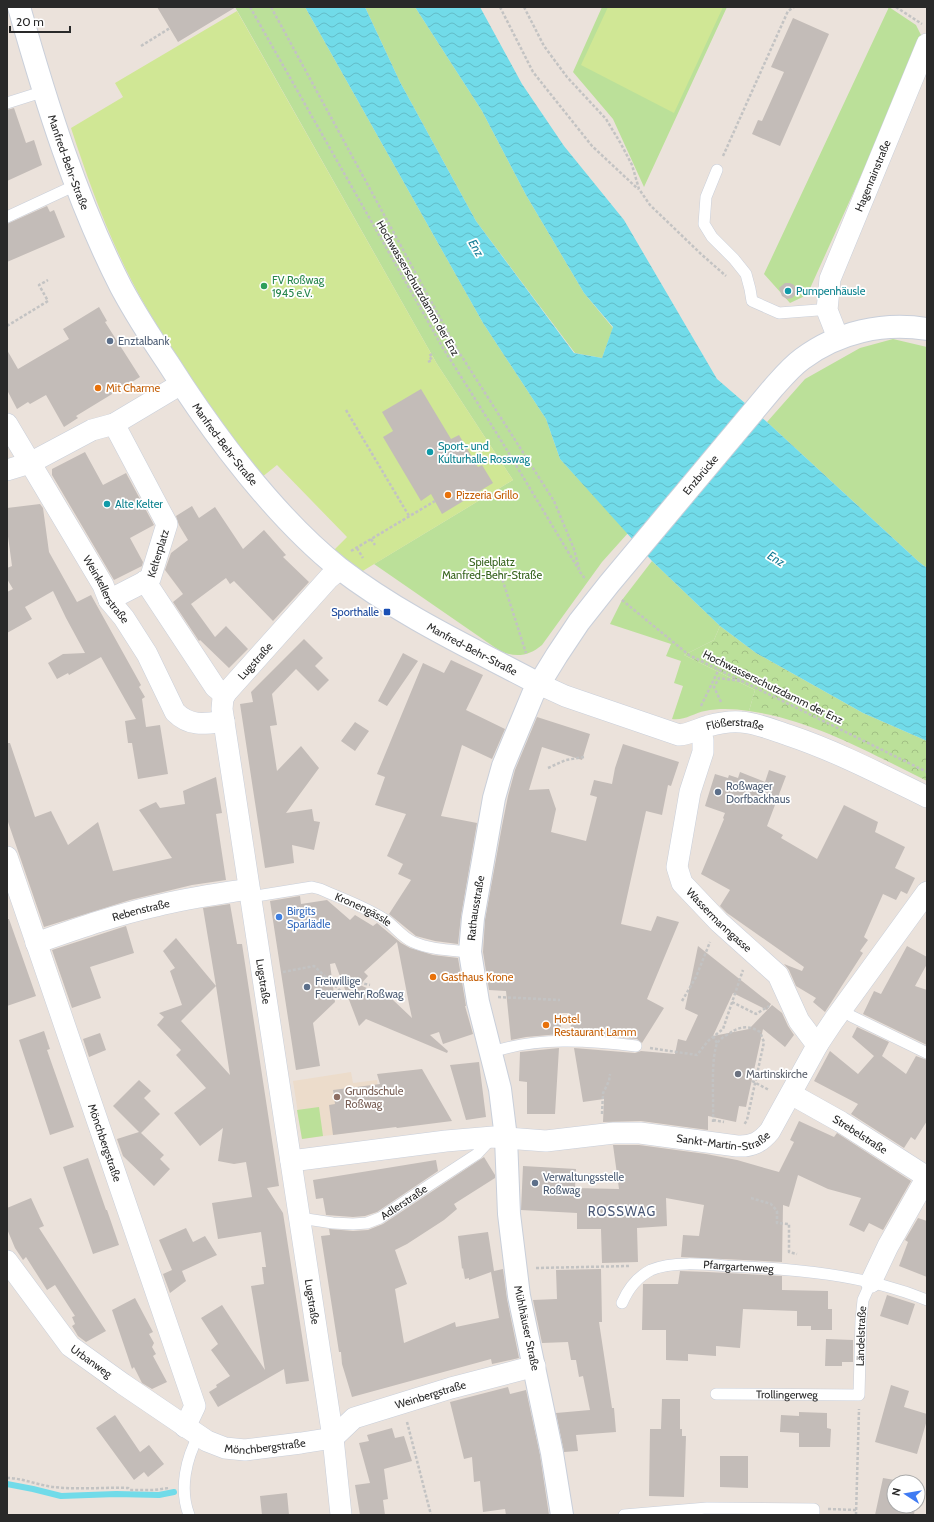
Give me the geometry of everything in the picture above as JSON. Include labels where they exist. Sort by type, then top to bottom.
[{"type":"street","name":"Manfred-Behr-Straße","points":[[19,7],[76,185],[102,247],[121,287],[136,313],[181,384],[213,430],[244,470],[296,528],[344,561],[409,616],[539,684]]},
{"type":"street","name":"Hagenrainstraße","points":[[838,338],[827,310],[830,279],[927,44]]},
{"type":"street","name":"Enzbrücke","points":[[600,594],[773,388],[801,360],[825,344],[838,338],[861,331],[892,326],[927,329]]},
{"type":"street","points":[[7,470],[30,463],[92,430],[114,424],[181,384]]},
{"type":"street","name":"Weinkellerstraße","points":[[7,424],[103,585],[109,600],[124,618],[147,654],[175,712],[180,717],[193,724],[224,721]]},
{"type":"street","name":"Kelterplatz","points":[[109,600],[150,579],[168,524],[114,424]]},
{"type":"street","name":"Lugstraße","points":[[341,1515],[333,1438],[222,705],[225,695],[344,561]]},
{"type":"street","points":[[145,581],[215,687],[225,695]]},
{"type":"street","name":"Rathausstraße","points":[[500,1138],[500,1089],[492,1052],[478,1002],[470,952],[473,918],[494,798],[503,766],[533,694],[579,622],[600,594]]},
{"type":"street","name":"Flößerstraße","points":[[539,684],[565,696],[674,734],[684,734],[715,724],[731,722],[751,724],[767,728],[803,740],[854,762],[927,797]]},
{"type":"street","name":"Wassermanngasse","points":[[699,730],[703,740],[703,752],[690,792],[677,867],[679,875],[682,882],[719,922],[778,976],[799,1021],[814,1042],[818,1044]]},
{"type":"street","name":"Mönchbergstraße","points":[[7,857],[195,1406],[192,1431],[216,1445],[245,1450],[333,1438]]},
{"type":"street","name":"Sankt-Martin-Straße","points":[[500,1138],[546,1141],[602,1135],[640,1133],[737,1146],[752,1145],[763,1139],[767,1135],[818,1044],[927,892]]},
{"type":"street","name":"Rebenstraße","points":[[36,943],[87,925],[157,905],[250,893]]},
{"type":"street","name":"Strebelstraße","points":[[790,1094],[841,1122],[927,1177]]},
{"type":"street","points":[[291,1161],[446,1141],[500,1138]]},
{"type":"street","name":"Mühlhäuser Straße","points":[[500,1138],[516,1270],[525,1325],[535,1366],[552,1453],[562,1515]]},
{"type":"street","name":"Ländelstraße","points":[[871,1282],[888,1246],[927,1177]]},
{"type":"street","name":"Urbanweg","points":[[7,1261],[70,1346],[192,1431]]},
{"type":"street","name":"Weinbergstraße","points":[[333,1438],[354,1418],[401,1402],[535,1366]]},
{"type":"lane","points":[[7,103],[45,91]]},
{"type":"lane","points":[[717,170],[706,197],[704,224],[712,237],[734,259],[746,274],[752,301],[779,313],[827,310]]},
{"type":"lane","points":[[7,217],[76,185]]},
{"type":"lane","name":"Kronengässle","points":[[250,893],[312,887],[320,889],[375,914],[388,922],[400,934],[413,942],[432,948],[470,952]]},
{"type":"lane","points":[[842,1010],[851,1016],[927,1053]]},
{"type":"lane","points":[[492,1052],[511,1046],[560,1040],[636,1046]]},
{"type":"lane","name":"Adlerstraße","points":[[300,1218],[333,1223],[353,1224],[380,1218],[500,1138]]},
{"type":"lane","name":"Pfarrgartenweg","points":[[622,1304],[630,1288],[642,1275],[664,1266],[694,1264],[789,1269],[871,1282],[927,1300]]},
{"type":"lane","name":"Ländelstraße","points":[[859,1395],[863,1300],[871,1282]]},
{"type":"lane","name":"Trollingerweg","points":[[716,1394],[859,1395]]},
{"type":"lane","points":[[189,1515],[184,1500],[184,1485],[191,1449],[192,1431]]},
{"type":"lane","points":[[624,1515],[707,1508],[814,1512]]},
{"type":"path","name":"Hochwasserschutzdamm der Enz","points":[[250,7],[442,348],[499,437],[580,572],[589,586],[600,594]]},
{"type":"path","points":[[271,7],[456,349],[554,501],[574,549],[580,572]]},
{"type":"path","points":[[500,7],[533,72],[592,146],[639,189],[650,205],[727,277]]},
{"type":"path","points":[[524,7],[544,46],[568,77],[610,125],[632,165],[639,189]]},
{"type":"path","points":[[717,170],[788,11],[794,7]]},
{"type":"path","points":[[896,7],[927,27]]},
{"type":"path","points":[[141,46],[170,28]]},
{"type":"path","points":[[7,326],[48,301],[39,285],[48,280]]},
{"type":"path","points":[[428,362],[432,360],[429,356],[434,352]]},
{"type":"path","points":[[346,410],[410,516]]},
{"type":"path","points":[[344,561],[357,548],[435,501]]},
{"type":"path","points":[[371,539],[375,545]]},
{"type":"path","points":[[357,548],[366,562]]},
{"type":"path","points":[[501,575],[527,655]]},
{"type":"path","name":"Hochwasserschutzdamm der Enz","points":[[622,600],[689,655],[927,772]]},
{"type":"path","points":[[701,707],[719,669]]},
{"type":"path","points":[[714,687],[719,678],[743,681]]},
{"type":"path","points":[[548,768],[566,760],[584,757]]},
{"type":"path","points":[[682,1001],[696,977],[707,947]]},
{"type":"path","points":[[263,975],[314,966],[347,997],[361,983],[370,985]]},
{"type":"path","points":[[636,1046],[697,1055],[702,1046],[712,1036],[723,1029],[740,980]]},
{"type":"path","points":[[478,1002],[497,997],[560,1000]]},
{"type":"path","points":[[732,1002],[756,1014],[771,1004]]},
{"type":"path","points":[[719,1121],[713,1120],[714,1059],[718,1043],[722,1039],[742,1028],[753,1029],[760,1032],[764,1042],[747,1120],[746,1123],[739,1127]]},
{"type":"path","points":[[712,1036],[718,1043]]},
{"type":"path","points":[[602,1135],[601,1122],[603,1094],[609,1081],[610,1074]]},
{"type":"path","points":[[752,1081],[768,1089]]},
{"type":"path","points":[[751,1198],[771,1204],[777,1210],[777,1223],[789,1224],[789,1252],[804,1256]]},
{"type":"path","points":[[546,1267],[633,1266],[642,1275]]},
{"type":"path","points":[[856,1515],[859,1395]]},
{"type":"path","points":[[401,1402],[431,1515]]},
{"type":"path","points":[[7,1478],[52,1487],[84,1489],[110,1487],[128,1488],[130,1490],[154,1490],[184,1485]]},
{"type":"path","points":[[814,1512],[856,1510]]},
{"type":"shaded area","name":"Grundschule Roßwag","points":[[351,1072],[353,1083],[377,1080],[383,1128],[302,1139],[293,1081]]},
{"type":"green space","name":"Spielplatz Manfred-Behr-Straße","points":[[235,7],[305,7],[483,323],[546,419],[560,459],[628,533],[602,562],[542,645],[532,652],[522,655],[511,655],[500,651],[374,564],[513,480],[437,364]]},
{"type":"green space","points":[[365,7],[415,7],[482,111],[526,195],[584,293],[613,328],[602,358],[575,353],[476,221],[400,82]]},
{"type":"green space","points":[[602,7],[727,7],[644,187],[613,119],[573,72]]},
{"type":"green space","points":[[608,7],[723,7],[674,113],[581,65]]},
{"type":"green space","points":[[889,7],[916,25],[923,39],[807,295],[790,303],[764,274]]},
{"type":"green space","name":"FV Roßwag 1945 e.V.","points":[[237,11],[437,364],[513,480],[361,572],[334,550],[347,537],[277,465],[262,477],[216,415],[173,351],[146,307],[123,264],[95,196],[71,128],[123,97],[115,83]]},
{"type":"green space","points":[[893,339],[927,347],[927,568],[767,422],[805,379],[860,348]]},
{"type":"green space","points":[[652,561],[720,626],[714,640],[684,655],[755,690],[749,711],[716,709],[701,712],[681,719],[672,719],[683,686],[674,683],[681,661],[666,656],[671,644],[610,624],[622,600]]},
{"type":"green space","points":[[720,626],[756,653],[863,713],[927,741],[927,781],[841,739],[773,715],[749,711],[755,690],[684,655],[714,640]]},
{"type":"green space","points":[[319,1107],[323,1136],[302,1139],[297,1110]]},
{"type":"water","name":"Enz","points":[[305,7],[365,7],[400,82],[476,221],[574,353],[602,358],[613,327],[584,293],[526,195],[482,111],[415,7],[480,7],[522,84],[564,146],[624,220],[717,379],[767,422],[927,568],[927,741],[863,713],[756,653],[720,626],[652,561],[560,459],[546,419],[483,323]]},
{"type":"building","points":[[157,7],[236,7],[178,42]]},
{"type":"building","points":[[793,18],[829,34],[780,146],[752,134],[758,120],[762,121],[784,72],[771,67]]},
{"type":"building","points":[[14,108],[26,143],[34,140],[42,165],[7,181],[7,110]]},
{"type":"building","points":[[47,206],[50,212],[54,210],[65,237],[7,262],[7,224]]},
{"type":"building","name":"Pumpenhäusle","points":[[785,283],[794,285],[796,290],[795,295],[792,298],[787,299],[782,296],[779,288]]},
{"type":"building","points":[[99,307],[107,321],[105,322],[140,377],[76,416],[78,418],[64,427],[46,395],[30,404],[28,402],[17,409],[7,390],[7,350],[18,369],[69,339],[63,329]]},
{"type":"building","name":"Sport- und Kulturhalle Rosswag","points":[[421,389],[451,439],[459,435],[478,467],[482,465],[493,483],[442,514],[431,494],[421,501],[383,437],[393,431],[382,412]]},
{"type":"building","name":"Alte Kelter","points":[[85,452],[103,485],[126,473],[154,525],[130,538],[143,562],[142,566],[114,580],[52,475],[52,469]]},
{"type":"building","points":[[40,504],[43,508],[49,552],[77,602],[91,595],[141,685],[139,687],[145,697],[142,699],[146,727],[160,725],[168,774],[138,779],[132,743],[128,743],[125,721],[136,719],[101,657],[69,675],[68,673],[57,679],[48,663],[63,654],[85,653],[53,591],[25,607],[32,619],[7,633],[7,592],[13,589],[7,579],[7,568],[12,566],[7,529],[7,508]]},
{"type":"building","points":[[192,506],[199,518],[215,507],[243,549],[264,530],[286,555],[283,557],[309,582],[273,621],[234,581],[230,584],[226,578],[191,604],[215,637],[226,626],[248,649],[229,668],[200,640],[199,641],[173,602],[183,594],[165,570],[171,553],[188,540],[179,525],[176,516]]},
{"type":"building","points":[[304,639],[323,658],[315,666],[329,680],[318,691],[296,669],[272,694],[277,725],[270,726],[277,771],[301,746],[319,768],[286,813],[312,809],[314,821],[320,822],[314,850],[292,845],[294,863],[265,868],[240,704],[253,702],[251,692]]},
{"type":"building","points":[[403,653],[418,661],[387,706],[378,701]]},
{"type":"building","points":[[451,660],[483,675],[466,710],[505,729],[492,759],[462,745],[441,816],[477,823],[461,916],[458,944],[435,941],[416,936],[389,914],[411,880],[398,874],[403,864],[387,856],[406,814],[375,805],[385,777],[377,774],[423,663],[444,673]]},
{"type":"building","points":[[537,717],[590,734],[582,760],[542,747],[529,790],[549,789],[556,809],[551,832],[586,841],[597,797],[590,795],[594,780],[612,784],[615,768],[623,744],[679,762],[671,786],[668,785],[662,815],[646,811],[621,924],[651,931],[657,916],[679,922],[647,999],[664,1008],[642,1043],[637,1039],[572,1034],[569,1013],[562,1013],[560,1034],[511,1040],[506,991],[489,990],[483,952],[485,920],[508,796],[515,770]]},
{"type":"building","points":[[355,722],[369,731],[355,751],[341,741]]},
{"type":"building","points":[[7,743],[10,743],[35,817],[51,811],[68,845],[98,822],[113,871],[172,858],[139,810],[156,802],[160,808],[185,804],[183,791],[216,777],[222,813],[216,814],[226,880],[192,885],[130,900],[44,927],[7,819]]},
{"type":"building","points":[[769,770],[786,776],[767,826],[783,835],[781,838],[817,859],[844,805],[878,822],[875,832],[905,847],[895,868],[915,878],[907,894],[901,891],[896,900],[883,894],[864,937],[868,940],[860,951],[863,953],[825,1012],[813,1002],[816,998],[796,986],[789,970],[784,964],[802,971],[804,967],[727,913],[720,906],[730,890],[701,874],[724,819],[725,813],[705,806],[715,774],[728,778],[729,775],[738,778],[740,772],[765,782]]},
{"type":"building","points":[[300,896],[301,904],[327,900],[350,920],[355,915],[373,926],[377,923],[401,943],[410,948],[433,955],[458,958],[465,1006],[473,1034],[443,1044],[439,1032],[430,1035],[448,1051],[447,1053],[366,1019],[359,1026],[335,963],[330,964],[335,1002],[313,1023],[320,1066],[296,1070],[270,901]],"holes":[[[397,942],[412,1018],[392,999],[360,985],[368,976],[364,972]]]},
{"type":"building","points":[[230,904],[237,944],[242,944],[279,1186],[267,1188],[283,1213],[309,1381],[286,1384],[284,1369],[218,1407],[209,1392],[217,1387],[216,1385],[230,1376],[211,1350],[218,1344],[201,1318],[222,1305],[265,1370],[251,1286],[264,1284],[262,1267],[266,1267],[261,1232],[218,1239],[212,1203],[252,1197],[246,1162],[234,1164],[218,1161],[223,1128],[200,1146],[174,1113],[206,1088],[176,1055],[181,1050],[157,1025],[164,1017],[159,1013],[182,1005],[170,971],[175,968],[163,951],[176,938],[216,986],[203,908]],"holes":[[[216,986],[230,1075],[181,1021]]]},
{"type":"building","points":[[7,919],[9,919],[36,996],[7,1006]]},
{"type":"building","points":[[126,926],[134,953],[90,967],[101,998],[72,1008],[52,950]]},
{"type":"building","points":[[698,946],[771,1004],[767,1010],[733,993],[713,1036],[749,1029],[772,1005],[782,1013],[794,1035],[785,1047],[763,1029],[746,1107],[739,1106],[736,1122],[708,1116],[708,1130],[641,1121],[603,1122],[604,1099],[583,1102],[574,1048],[635,1053],[641,1051],[675,1054],[678,1039],[686,1041],[698,1015],[685,1009]]},
{"type":"building","points":[[907,946],[927,957],[927,964],[915,986],[927,990],[927,1045],[863,1014],[874,991],[881,994]]},
{"type":"building","points":[[857,1027],[889,1042],[882,1056],[906,1074],[916,1056],[927,1060],[927,1121],[915,1140],[911,1137],[904,1148],[851,1114],[858,1104],[814,1081],[830,1051],[858,1074],[874,1056],[852,1037]]},
{"type":"building","points":[[44,1031],[50,1049],[47,1050],[74,1127],[50,1135],[19,1040]]},
{"type":"building","points":[[100,1033],[106,1050],[89,1057],[83,1039]]},
{"type":"building","points":[[559,1048],[555,1114],[527,1114],[527,1082],[519,1081],[520,1052]]},
{"type":"building","points":[[479,1062],[486,1117],[466,1120],[450,1065]]},
{"type":"building","points":[[422,1069],[452,1121],[333,1135],[329,1105],[335,1104],[333,1090],[380,1084],[377,1074]]},
{"type":"building","points":[[139,1080],[151,1091],[144,1098],[160,1114],[141,1133],[164,1155],[160,1159],[170,1169],[154,1186],[123,1156],[117,1139],[139,1132],[113,1106]]},
{"type":"building","points":[[799,1121],[834,1137],[837,1133],[911,1181],[883,1230],[869,1223],[864,1232],[849,1225],[861,1198],[828,1189],[798,1175],[789,1207],[783,1205],[782,1262],[681,1257],[683,1235],[699,1236],[704,1205],[666,1198],[667,1226],[637,1228],[638,1262],[602,1263],[601,1229],[577,1229],[577,1213],[521,1210],[523,1166],[576,1169],[575,1188],[619,1189],[613,1145],[639,1145],[706,1154],[737,1160],[779,1172],[794,1142],[790,1140]]},
{"type":"building","points":[[484,1157],[495,1175],[495,1178],[454,1204],[457,1209],[444,1220],[395,1250],[407,1284],[395,1289],[404,1343],[455,1322],[456,1327],[499,1318],[491,1272],[469,1280],[469,1278],[465,1279],[463,1268],[462,1269],[458,1236],[488,1232],[494,1271],[503,1269],[507,1299],[519,1358],[492,1364],[491,1359],[352,1397],[342,1364],[341,1352],[339,1352],[321,1236],[330,1235],[329,1229],[353,1231],[368,1230],[383,1224]]},
{"type":"building","points":[[88,1158],[119,1245],[93,1254],[63,1167]]},
{"type":"building","points":[[436,1160],[438,1171],[377,1212],[365,1216],[353,1217],[326,1215],[323,1198],[316,1199],[313,1180]]},
{"type":"building","points":[[31,1198],[44,1226],[39,1228],[106,1331],[86,1342],[78,1336],[72,1326],[75,1324],[72,1317],[75,1316],[55,1285],[47,1290],[26,1257],[23,1260],[15,1248],[7,1229],[7,1208]]},
{"type":"building","points":[[918,1218],[927,1221],[927,1277],[899,1266],[908,1242],[905,1240]]},
{"type":"building","points":[[186,1228],[193,1242],[205,1236],[217,1255],[182,1271],[186,1281],[170,1293],[163,1274],[172,1270],[159,1240]]},
{"type":"building","points":[[601,1269],[602,1322],[599,1322],[612,1408],[614,1408],[616,1432],[576,1435],[578,1451],[564,1452],[556,1413],[590,1410],[583,1376],[579,1377],[576,1360],[571,1360],[568,1342],[542,1343],[533,1300],[557,1299],[556,1270]]},
{"type":"building","points":[[680,1271],[782,1276],[782,1290],[828,1291],[828,1309],[832,1309],[832,1330],[811,1330],[811,1326],[797,1326],[797,1311],[743,1309],[740,1348],[716,1346],[716,1356],[688,1354],[688,1361],[666,1360],[666,1330],[642,1330],[643,1284],[678,1284]]},
{"type":"building","points":[[887,1295],[915,1304],[908,1325],[880,1316]]},
{"type":"building","points":[[135,1298],[153,1332],[149,1334],[154,1343],[152,1347],[156,1354],[153,1356],[167,1382],[152,1389],[142,1383],[134,1367],[132,1369],[112,1310]]},
{"type":"building","points":[[826,1339],[853,1340],[853,1362],[842,1362],[842,1366],[825,1366]]},
{"type":"building","points":[[891,1385],[909,1391],[904,1407],[927,1414],[927,1420],[917,1454],[875,1442]]},
{"type":"building","points":[[508,1387],[510,1394],[526,1390],[540,1455],[549,1515],[506,1515],[505,1509],[483,1512],[480,1481],[474,1482],[472,1457],[464,1459],[450,1402]]},
{"type":"building","points":[[662,1399],[680,1399],[680,1429],[682,1429],[682,1436],[686,1436],[684,1497],[649,1496],[650,1429],[661,1429]]},
{"type":"building","points":[[799,1412],[827,1413],[827,1428],[831,1429],[830,1447],[799,1447],[799,1433],[780,1432],[781,1415],[799,1416]]},
{"type":"building","points":[[115,1415],[140,1452],[149,1445],[164,1464],[148,1477],[144,1472],[134,1480],[96,1428]]},
{"type":"building","points":[[392,1428],[395,1438],[404,1436],[412,1461],[384,1469],[388,1499],[383,1500],[385,1515],[360,1515],[355,1485],[370,1483],[359,1443],[369,1441],[367,1435]]},
{"type":"building","points":[[720,1456],[748,1456],[748,1488],[720,1487]]},
{"type":"building","points":[[883,1478],[886,1479],[886,1514],[914,1514],[914,1515],[875,1515]]},
{"type":"building","points":[[287,1493],[289,1515],[262,1515],[260,1496]]},
{"type":"waterway","points":[[7,1484],[61,1496],[116,1494],[159,1495],[174,1492]]},
{"type":"place","name":"FV Roßwag 1945 e.V.","points":[[264,286]]},
{"type":"place","name":"Pumpenhäusle","points":[[788,291]]},
{"type":"place","name":"Enztalbank","points":[[110,341]]},
{"type":"place","name":"Mit Charme","points":[[98,388]]},
{"type":"place","name":"Sport- und Kulturhalle Rosswag","points":[[430,452]]},
{"type":"place","name":"Pizzeria Grillo","points":[[448,495]]},
{"type":"place","name":"Alte Kelter","points":[[107,504]]},
{"type":"place","name":"Sporthalle","points":[[387,612]]},
{"type":"place","name":"Roßwager Dorfbackhaus","points":[[718,792]]},
{"type":"place","name":"Birgits Sparlädle","points":[[279,917]]},
{"type":"place","name":"Gasthaus Krone","points":[[433,977]]},
{"type":"place","name":"Freiwillige Feuerwehr Roßwag","points":[[307,987]]},
{"type":"place","name":"Hotel Restaurant Lamm","points":[[546,1025]]},
{"type":"place","name":"Martinskirche","points":[[738,1074]]},
{"type":"place","name":"Grundschule Roßwag","points":[[337,1097]]},
{"type":"place","name":"Verwaltungsstelle Roßwag","points":[[535,1183]]},
{"type":"district","name":"ROSSWAG","points":[[622,1211]]}]
